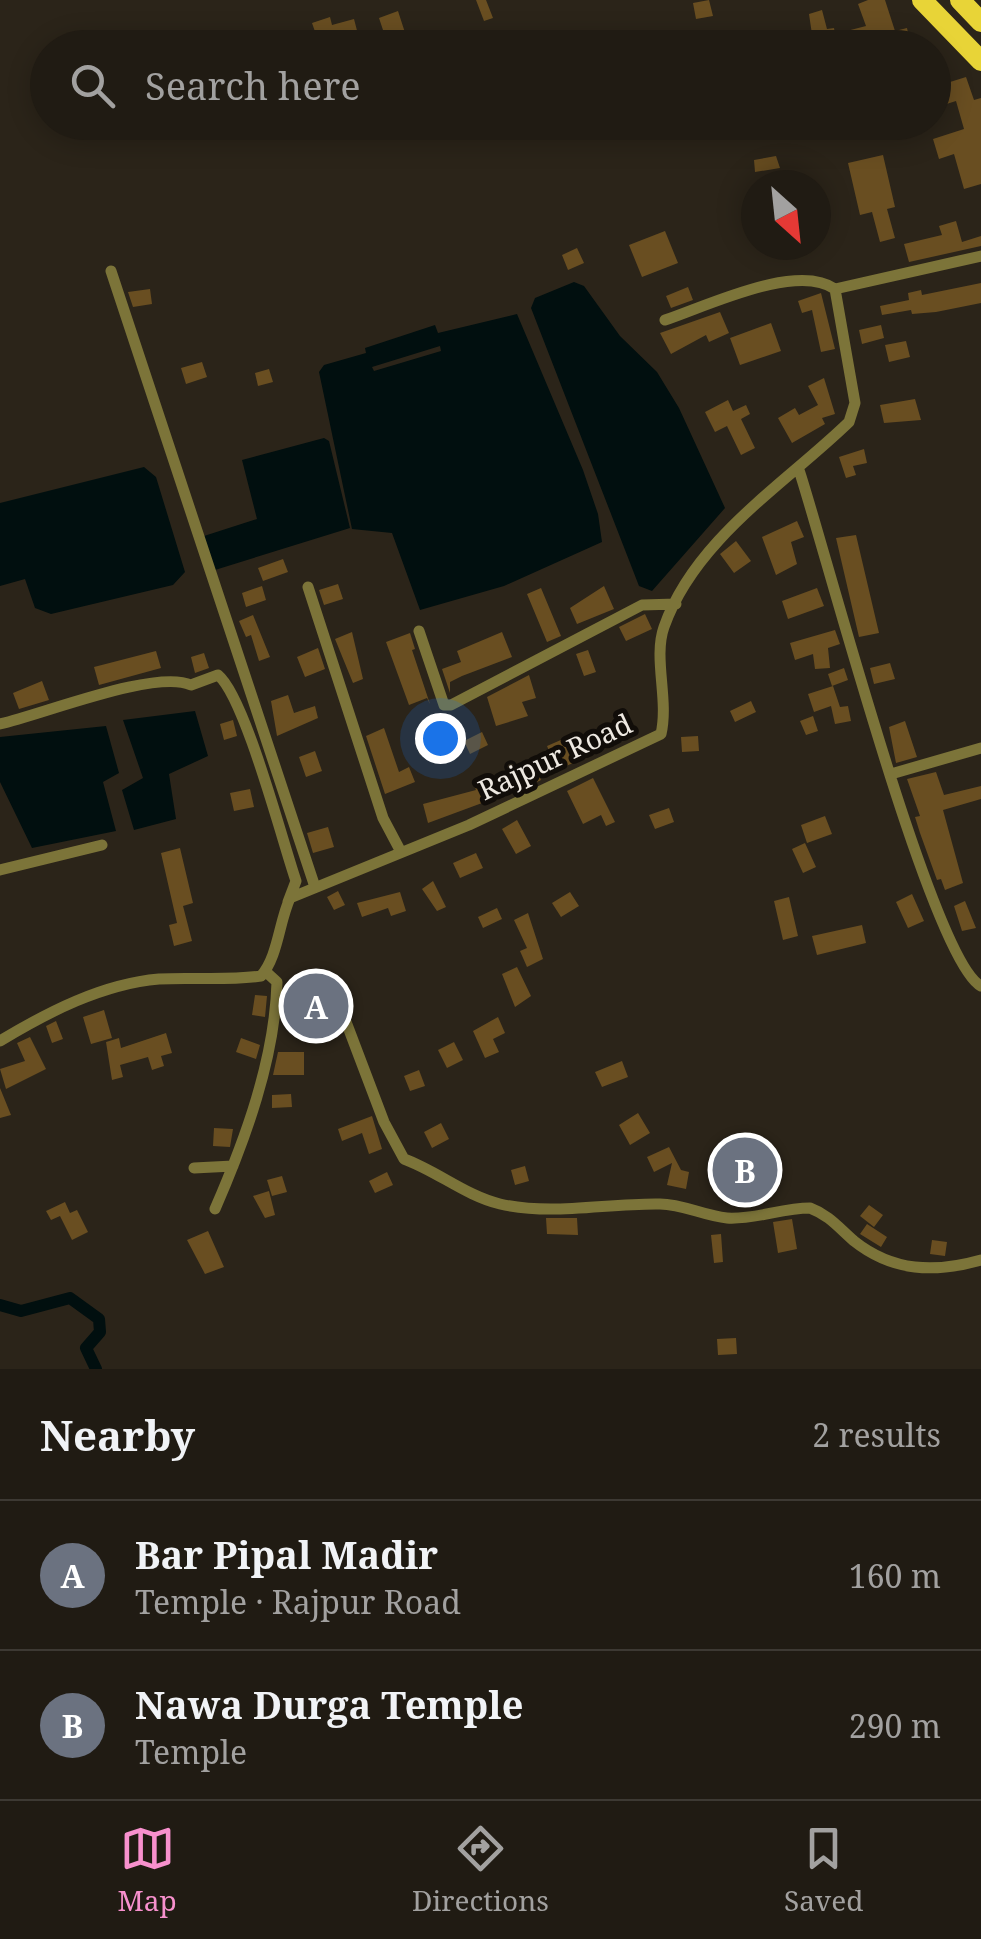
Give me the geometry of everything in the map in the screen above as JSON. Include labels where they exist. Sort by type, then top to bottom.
[{"type":"highway","points":[[922,0],[981,61]]},
{"type":"highway","points":[[960,0],[981,22]]},
{"type":"street","points":[[665,320],[797,278],[821,279],[835,289],[981,256]]},
{"type":"street","points":[[111,271],[315,887]]},
{"type":"street","name":"Rajpur Road","points":[[286,907],[290,898],[661,734],[667,708],[662,630],[676,604],[720,538],[849,422],[854,402],[835,289]]},
{"type":"street","points":[[799,470],[890,774],[931,896],[962,967],[981,986]]},
{"type":"street","points":[[308,587],[383,818],[401,852]]},
{"type":"street","points":[[420,631],[444,705],[642,606],[676,604]]},
{"type":"street","points":[[0,724],[140,684],[176,678],[191,685],[222,678],[241,718],[296,881],[271,965],[265,971],[232,980],[158,980],[97,994],[61,1006],[0,1042]]},
{"type":"street","points":[[890,774],[981,748]]},
{"type":"street","points":[[0,870],[102,845]]},
{"type":"street","points":[[215,1210],[233,1166],[276,1006],[277,982],[265,971]]},
{"type":"street","points":[[340,1006],[384,1122],[404,1159],[434,1169],[474,1194],[503,1204],[575,1211],[602,1205],[663,1204],[742,1218],[810,1208],[823,1213],[878,1257],[902,1267],[942,1269],[981,1260]]},
{"type":"street","points":[[194,1168],[233,1166]]},
{"type":"shaded area","points":[[574,282],[584,286],[620,336],[657,372],[679,408],[725,508],[652,591],[639,586],[531,308],[535,298]]},
{"type":"shaded area","points":[[517,314],[583,470],[598,514],[602,542],[504,586],[420,610],[392,533],[352,529],[319,372],[324,365],[366,353],[365,348],[435,325],[438,333]],"holes":[[[440,346],[441,351],[374,371],[372,367]]]},
{"type":"shaded area","points":[[324,438],[329,441],[350,528],[215,570],[204,536],[257,519],[242,460]]},
{"type":"shaded area","points":[[144,467],[156,477],[185,572],[173,585],[51,614],[35,608],[25,579],[0,586],[0,503]]},
{"type":"shaded area","points":[[195,711],[208,756],[169,774],[176,819],[134,830],[122,790],[143,778],[123,720]]},
{"type":"shaded area","points":[[106,726],[119,773],[103,782],[116,831],[32,848],[0,782],[0,737]]},
{"type":"building","points":[[476,0],[486,0],[493,18],[484,21]]},
{"type":"building","points":[[709,0],[713,16],[696,19],[693,3]]},
{"type":"building","points":[[885,0],[895,30],[850,30],[866,26],[858,4]]},
{"type":"building","points":[[822,10],[827,29],[834,30],[811,30],[809,14]]},
{"type":"building","points":[[398,11],[404,30],[383,30],[379,18]]},
{"type":"building","points":[[330,17],[332,25],[354,19],[357,30],[314,30],[312,23]]},
{"type":"building","points":[[966,77],[974,100],[981,98],[981,184],[964,189],[954,154],[939,159],[933,140],[951,140],[951,133],[964,129],[956,101],[951,103],[951,82]]},
{"type":"building","points":[[883,155],[895,207],[887,209],[895,238],[880,242],[872,212],[860,215],[848,163]]},
{"type":"building","points":[[776,156],[780,168],[755,170],[754,160]]},
{"type":"building","points":[[956,221],[962,242],[981,236],[981,246],[909,262],[904,244],[942,235],[939,226]]},
{"type":"building","points":[[665,231],[678,263],[642,277],[629,245]]},
{"type":"building","points":[[577,248],[584,263],[568,270],[562,255]]},
{"type":"building","points":[[981,283],[981,303],[936,312],[912,314],[911,310],[882,315],[880,306],[909,300],[908,293],[921,290],[922,295]]},
{"type":"building","points":[[688,287],[693,300],[671,308],[666,296]]},
{"type":"building","points":[[150,289],[152,304],[133,307],[128,292]]},
{"type":"building","points":[[821,293],[835,349],[821,352],[812,310],[802,313],[798,301]]},
{"type":"building","points":[[720,312],[729,333],[709,342],[706,335],[671,354],[660,333]]},
{"type":"building","points":[[771,323],[781,351],[740,365],[730,338]]},
{"type":"building","points":[[881,325],[884,338],[862,344],[859,330]]},
{"type":"building","points":[[906,341],[910,357],[889,362],[885,345]]},
{"type":"building","points":[[202,362],[207,377],[186,384],[181,368]]},
{"type":"building","points":[[269,369],[273,382],[258,386],[255,373]]},
{"type":"building","points":[[824,378],[835,414],[822,418],[825,424],[792,443],[778,418],[795,408],[799,415],[818,405],[808,386]]},
{"type":"building","points":[[915,399],[921,420],[884,423],[880,405]]},
{"type":"building","points":[[728,400],[733,411],[746,405],[750,414],[741,419],[755,448],[741,455],[727,426],[715,432],[705,412]]},
{"type":"building","points":[[864,449],[867,463],[853,466],[856,475],[846,478],[839,457]]},
{"type":"building","points":[[797,521],[804,537],[791,542],[797,564],[776,575],[762,537]]},
{"type":"building","points":[[856,535],[879,633],[859,637],[836,538]]},
{"type":"building","points":[[736,541],[751,561],[734,573],[720,554]]},
{"type":"building","points":[[283,559],[288,572],[263,581],[258,568]]},
{"type":"building","points":[[338,584],[343,599],[324,605],[319,590]]},
{"type":"building","points":[[262,586],[266,600],[246,607],[242,593]]},
{"type":"building","points":[[604,586],[614,609],[577,624],[570,608]]},
{"type":"building","points":[[541,588],[561,636],[547,642],[527,594]]},
{"type":"building","points":[[817,588],[824,606],[788,619],[782,601]]},
{"type":"building","points":[[645,614],[652,629],[626,641],[619,627]]},
{"type":"building","points":[[253,615],[270,657],[259,661],[251,635],[246,637],[239,621]]},
{"type":"building","points":[[835,630],[840,644],[828,648],[830,668],[815,669],[813,654],[795,660],[790,643]]},
{"type":"building","points":[[352,632],[363,679],[353,683],[335,639]]},
{"type":"building","points":[[502,632],[512,657],[450,682],[450,693],[442,669],[461,662],[457,651]]},
{"type":"building","points":[[410,633],[430,704],[427,698],[409,705],[386,642]]},
{"type":"building","points":[[318,648],[325,669],[305,677],[297,657]]},
{"type":"building","points":[[588,650],[596,672],[584,676],[576,654]]},
{"type":"building","points":[[156,651],[161,668],[99,685],[94,667]]},
{"type":"building","points":[[204,653],[209,668],[195,673],[191,657]]},
{"type":"building","points":[[890,663],[895,679],[874,684],[870,668]]},
{"type":"building","points":[[844,668],[848,680],[832,686],[828,674]]},
{"type":"building","points":[[529,675],[536,698],[522,702],[528,716],[496,726],[487,697]]},
{"type":"building","points":[[42,681],[49,700],[19,709],[13,693]]},
{"type":"building","points":[[833,686],[840,707],[848,706],[851,721],[835,724],[831,706],[814,712],[808,694]]},
{"type":"building","points":[[288,695],[294,713],[315,706],[318,718],[277,736],[271,701]]},
{"type":"building","points":[[751,701],[756,712],[735,722],[730,711]]},
{"type":"building","points":[[813,716],[818,731],[806,735],[800,721]]},
{"type":"building","points":[[233,720],[237,736],[224,740],[220,724]]},
{"type":"building","points":[[905,721],[917,757],[896,763],[889,727]]},
{"type":"building","points":[[384,728],[399,772],[409,767],[415,782],[385,794],[366,736]]},
{"type":"building","points":[[482,732],[488,745],[470,754],[464,741]]},
{"type":"building","points":[[440,733],[445,746],[420,755],[415,742]]},
{"type":"building","points":[[570,736],[580,760],[557,770],[547,746]]},
{"type":"building","points":[[698,736],[699,751],[682,752],[681,737]]},
{"type":"building","points":[[315,751],[322,771],[306,777],[299,757]]},
{"type":"building","points":[[531,759],[541,780],[527,787],[517,766]]},
{"type":"building","points":[[936,772],[944,795],[981,786],[981,799],[943,810],[963,883],[945,890],[941,879],[937,880],[920,833],[915,817],[920,816],[907,779]]},
{"type":"building","points":[[491,775],[501,796],[428,823],[423,804],[476,790],[473,784]]},
{"type":"building","points":[[593,778],[615,822],[606,826],[601,815],[583,824],[567,791]]},
{"type":"building","points":[[250,789],[254,807],[234,811],[230,793]]},
{"type":"building","points":[[669,808],[674,822],[655,829],[649,815]]},
{"type":"building","points":[[825,816],[832,834],[807,843],[801,825]]},
{"type":"building","points":[[517,820],[531,846],[516,854],[502,829]]},
{"type":"building","points":[[328,827],[334,847],[313,853],[307,833]]},
{"type":"building","points":[[805,843],[816,867],[803,873],[792,849]]},
{"type":"building","points":[[180,848],[193,903],[183,906],[192,941],[174,946],[169,925],[177,923],[161,853]]},
{"type":"building","points":[[476,853],[483,868],[460,878],[453,863]]},
{"type":"building","points":[[433,881],[446,907],[437,911],[422,889]]},
{"type":"building","points":[[338,891],[345,905],[334,910],[327,897]]},
{"type":"building","points":[[400,892],[406,911],[391,916],[388,908],[362,917],[357,903]]},
{"type":"building","points":[[570,892],[579,906],[561,917],[552,903]]},
{"type":"building","points":[[912,894],[924,921],[908,928],[896,902]]},
{"type":"building","points":[[789,897],[798,936],[783,940],[774,901]]},
{"type":"building","points":[[965,901],[976,928],[962,931],[954,906]]},
{"type":"building","points":[[497,908],[502,919],[483,928],[478,917]]},
{"type":"building","points":[[528,913],[543,959],[527,967],[520,951],[527,948],[514,920]]},
{"type":"building","points":[[862,925],[866,943],[817,955],[812,936]]},
{"type":"building","points":[[517,967],[531,996],[515,1007],[502,974]]},
{"type":"building","points":[[255,995],[267,996],[265,1017],[252,1015]]},
{"type":"building","points":[[326,1001],[334,1030],[325,1032],[320,1017],[312,1019],[309,1005]]},
{"type":"building","points":[[104,1010],[112,1038],[91,1044],[83,1017]]},
{"type":"building","points":[[498,1017],[505,1033],[493,1039],[499,1052],[485,1058],[473,1031]]},
{"type":"building","points":[[56,1021],[63,1039],[52,1043],[46,1026]]},
{"type":"building","points":[[166,1033],[172,1053],[161,1056],[164,1066],[152,1070],[148,1057],[120,1065],[123,1077],[112,1080],[106,1042],[119,1038],[121,1048]]},
{"type":"building","points":[[30,1037],[46,1069],[6,1089],[0,1069],[25,1061],[17,1043]]},
{"type":"building","points":[[241,1038],[260,1045],[256,1059],[236,1052]]},
{"type":"building","points":[[454,1042],[463,1060],[447,1068],[438,1050]]},
{"type":"building","points":[[278,1052],[304,1052],[304,1075],[273,1075]]},
{"type":"building","points":[[622,1061],[628,1077],[602,1087],[595,1072]]},
{"type":"building","points":[[419,1070],[425,1086],[410,1091],[404,1076]]},
{"type":"building","points":[[0,1088],[11,1115],[0,1118]]},
{"type":"building","points":[[291,1094],[292,1107],[272,1108],[272,1095]]},
{"type":"building","points":[[638,1113],[650,1133],[630,1145],[619,1125]]},
{"type":"building","points":[[372,1116],[382,1149],[369,1154],[362,1133],[342,1141],[338,1129]]},
{"type":"building","points":[[441,1123],[449,1139],[432,1148],[424,1132]]},
{"type":"building","points":[[214,1128],[233,1129],[230,1147],[213,1146]]},
{"type":"building","points":[[669,1147],[681,1170],[689,1172],[686,1189],[667,1185],[672,1163],[654,1172],[647,1157]]},
{"type":"building","points":[[525,1166],[529,1181],[515,1185],[511,1170]]},
{"type":"building","points":[[387,1172],[393,1185],[375,1193],[369,1181]]},
{"type":"building","points":[[282,1176],[287,1192],[272,1196],[267,1180]]},
{"type":"building","points":[[269,1191],[275,1215],[265,1218],[253,1196]]},
{"type":"building","points":[[65,1202],[70,1213],[77,1210],[88,1232],[72,1240],[60,1216],[51,1220],[46,1211]]},
{"type":"building","points":[[869,1205],[883,1215],[874,1227],[860,1216]]},
{"type":"building","points":[[546,1218],[577,1218],[578,1235],[547,1234]]},
{"type":"building","points":[[792,1219],[797,1249],[778,1253],[773,1222]]},
{"type":"building","points":[[867,1224],[887,1237],[881,1247],[860,1234]]},
{"type":"building","points":[[208,1231],[224,1267],[205,1274],[187,1240]]},
{"type":"building","points":[[721,1234],[723,1262],[714,1263],[711,1235]]},
{"type":"building","points":[[932,1240],[947,1242],[945,1256],[930,1254]]},
{"type":"building","points":[[736,1338],[737,1354],[718,1355],[717,1339]]},
{"type":"waterway","points":[[0,1305],[21,1311],[70,1298],[99,1319],[100,1332],[86,1348],[96,1369]]},
{"type":"place","name":"Bar Pipal Madir","points":[[316,1006]]},
{"type":"place","name":"Nawa Durga Temple","points":[[745,1170]]}]
